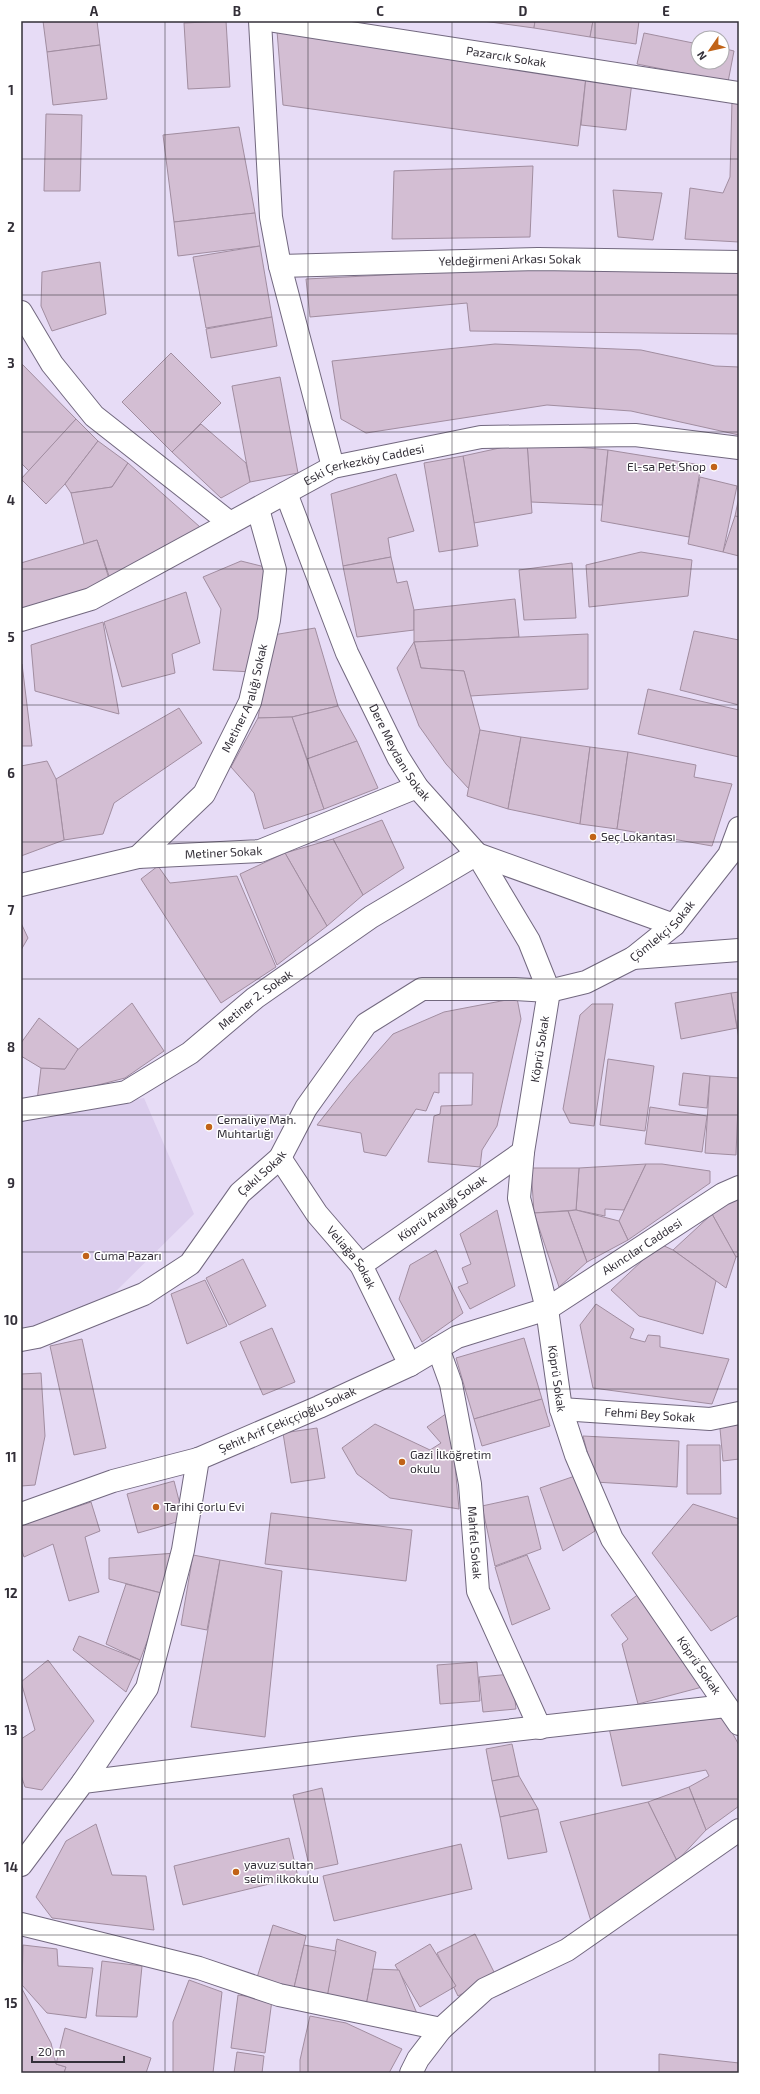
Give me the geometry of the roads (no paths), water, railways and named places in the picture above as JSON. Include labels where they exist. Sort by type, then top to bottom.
[{"type":"street","points":[[260,21],[271,217],[280,266],[333,467]]},
{"type":"street","name":"Pazarcık Sokak","points":[[274,21],[739,93]]},
{"type":"street","name":"Yeldeğirmeni Arkası Sokak","points":[[280,266],[538,259],[739,262]]},
{"type":"street","points":[[21,312],[52,364],[94,416],[230,524]]},
{"type":"street","name":"Eski Çerkezköy Caddesi","points":[[21,620],[91,599],[333,467],[481,437],[635,435],[739,448]]},
{"type":"street","name":"Dere Meydanı Sokak","points":[[286,493],[347,653],[398,757],[417,787],[477,854],[529,941],[549,991]]},
{"type":"street","name":"Metiner Aralığı Sokak","points":[[138,858],[204,794],[250,702],[269,620],[275,570],[258,509]]},
{"type":"street","name":"Metiner Sokak","points":[[21,885],[138,858],[260,851],[417,787]]},
{"type":"street","name":"Çömlekçi Sokak","points":[[549,991],[586,982],[633,958],[674,925],[729,855],[739,828]]},
{"type":"street","points":[[477,854],[674,925]]},
{"type":"street","name":"Metiner 2. Sokak","points":[[21,1110],[126,1092],[190,1053],[255,998],[371,917],[477,854]]},
{"type":"street","points":[[633,958],[739,950]]},
{"type":"street","name":"Çakıl Sokak","points":[[21,1340],[37,1337],[144,1294],[190,1264],[240,1193],[280,1158],[306,1108],[366,1024],[372,1020],[422,989],[515,989],[549,991]]},
{"type":"street","name":"Köprü Sokak","points":[[549,991],[523,1152],[519,1198],[547,1309],[561,1408],[576,1455],[612,1539],[739,1724]]},
{"type":"street","name":"Köprü Aralığı Sokak","points":[[361,1265],[523,1152]]},
{"type":"street","name":"Veliağa Sokak","points":[[280,1158],[317,1214],[361,1265],[410,1365]]},
{"type":"street","name":"Akıncılar Caddesi","points":[[547,1309],[723,1194],[739,1187]]},
{"type":"street","name":"Şehit Arif Çekiççioğlu Sokak","points":[[21,1514],[113,1481],[198,1459],[319,1407],[410,1365],[457,1337],[547,1309]]},
{"type":"street","name":"Mahfel Sokak","points":[[438,1348],[451,1384],[470,1484],[478,1591],[540,1728]]},
{"type":"street","name":"Fehmi Bey Sokak","points":[[561,1408],[710,1419],[739,1413]]},
{"type":"street","points":[[21,1865],[83,1782],[147,1688],[183,1550],[198,1459]]},
{"type":"street","points":[[83,1782],[355,1748],[726,1706]]},
{"type":"street","points":[[412,2073],[418,2059],[441,2029],[485,1989],[567,1950],[739,1830]]},
{"type":"street","points":[[21,1924],[199,1968],[279,1995],[441,2029]]},
{"type":"place","name":"El-sa Pet Shop","points":[[714,467]]},
{"type":"place","name":"Seç Lokantası","points":[[593,837]]},
{"type":"place","name":"Cemaliye Mah. Muhtarlığı","points":[[209,1127]]},
{"type":"place","name":"Cuma Pazarı","points":[[86,1256]]},
{"type":"place","name":"Gazi İlköğretim okulu","points":[[402,1462]]},
{"type":"place","name":"Tarihi Çorlu Evi","points":[[156,1507]]},
{"type":"place","name":"yavuz sultan selim ilkokulu","points":[[236,1872]]}]
